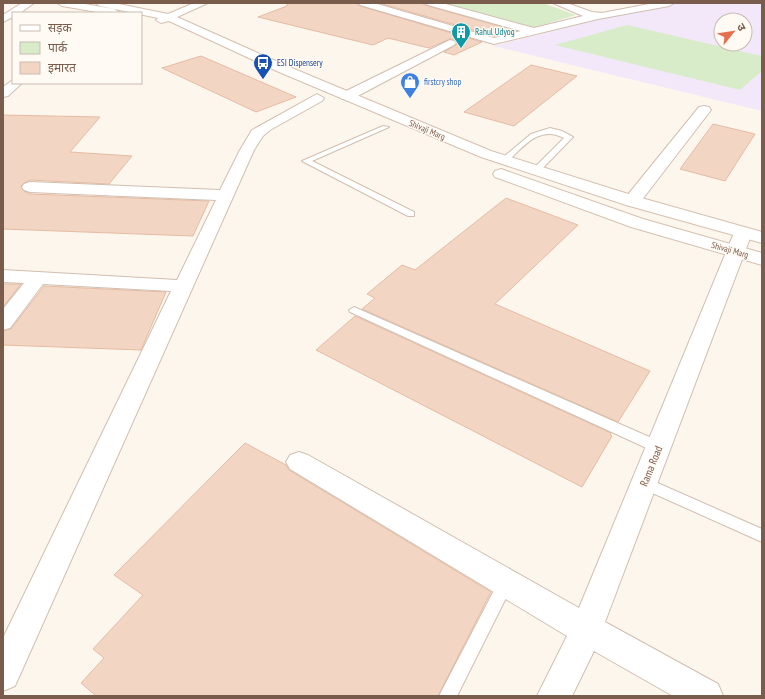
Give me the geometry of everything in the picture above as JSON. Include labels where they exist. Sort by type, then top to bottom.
[{"type":"street","points":[[14,12],[29,3]]},
{"type":"street","points":[[62,3],[109,12]]},
{"type":"street","name":"Shivaji Marg","points":[[100,3],[169,17],[347,96],[486,154],[632,201],[747,241],[762,259]]},
{"type":"street","points":[[145,23],[169,17],[204,3]]},
{"type":"street","points":[[362,3],[494,40],[596,16],[609,16],[651,5],[669,3]]},
{"type":"street","points":[[431,3],[534,31]]},
{"type":"street","points":[[558,3],[596,16]]},
{"type":"street","points":[[3,19],[12,13]]},
{"type":"street","points":[[442,26],[471,14]]},
{"type":"street","points":[[145,23],[168,34]]},
{"type":"street","points":[[347,96],[450,43]]},
{"type":"street","name":"Shivaji Marg","points":[[213,52],[428,145]]},
{"type":"street","points":[[3,92],[15,84]]},
{"type":"street","points":[[3,674],[246,150],[257,133],[274,120],[317,98]]},
{"type":"street","points":[[632,201],[704,110]]},
{"type":"street","name":"Shivaji Marg","points":[[472,164],[637,223],[747,241]]},
{"type":"street","points":[[30,187],[226,195]]},
{"type":"street","name":"Rama Road","points":[[554,696],[586,629],[658,447],[747,241]]},
{"type":"street","points":[[3,276],[183,286]]},
{"type":"street","points":[[3,323],[38,278]]},
{"type":"street","points":[[299,462],[586,629],[706,696]]},
{"type":"lane","points":[[385,126],[306,161],[411,214]]},
{"type":"lane","points":[[504,160],[538,132],[546,130],[569,137],[536,170]]},
{"type":"lane","points":[[354,310],[658,447]]},
{"type":"lane","points":[[644,483],[762,536]]},
{"type":"lane","points":[[448,696],[506,582]]},
{"type":"shaded area","points":[[665,3],[762,3],[762,111],[493,46]]},
{"type":"green space","points":[[440,3],[543,3],[576,15],[532,28]]},
{"type":"green space","points":[[627,25],[713,45],[713,52],[745,52],[762,56],[762,71],[740,90],[555,45]]},
{"type":"building","points":[[287,3],[356,3],[360,6],[482,42],[454,55],[444,52],[457,44],[455,40],[450,39],[429,48],[388,38],[373,45],[258,17],[287,6]]},
{"type":"building","points":[[379,3],[421,3],[510,29],[494,36]]},
{"type":"building","points":[[201,56],[296,97],[256,112],[162,68]]},
{"type":"building","points":[[531,65],[577,76],[514,126],[464,112]]},
{"type":"building","points":[[3,115],[100,117],[70,152],[132,156],[109,184],[30,180],[21,186],[24,191],[30,194],[209,201],[193,236],[3,229]]},
{"type":"building","points":[[713,124],[755,134],[725,181],[680,169]]},
{"type":"building","points":[[506,198],[578,225],[495,304],[650,371],[618,422],[362,309],[375,298],[367,294],[402,265],[415,270]]},
{"type":"building","points":[[3,284],[21,284],[3,307]]},
{"type":"building","points":[[44,286],[166,292],[141,350],[3,345],[3,331],[11,329]]},
{"type":"building","points":[[355,316],[611,433],[610,435],[612,436],[582,487],[316,350]]},
{"type":"building","points":[[245,443],[286,465],[289,470],[491,592],[438,696],[96,696],[81,683],[104,658],[93,649],[143,595],[114,575]]},
{"type":"place","name":"Rahul Udyog","points":[[461,49]]},
{"type":"place","name":"ESI Dispensery","points":[[263,80]]},
{"type":"place","name":"firstcry shop","points":[[410,99]]}]
